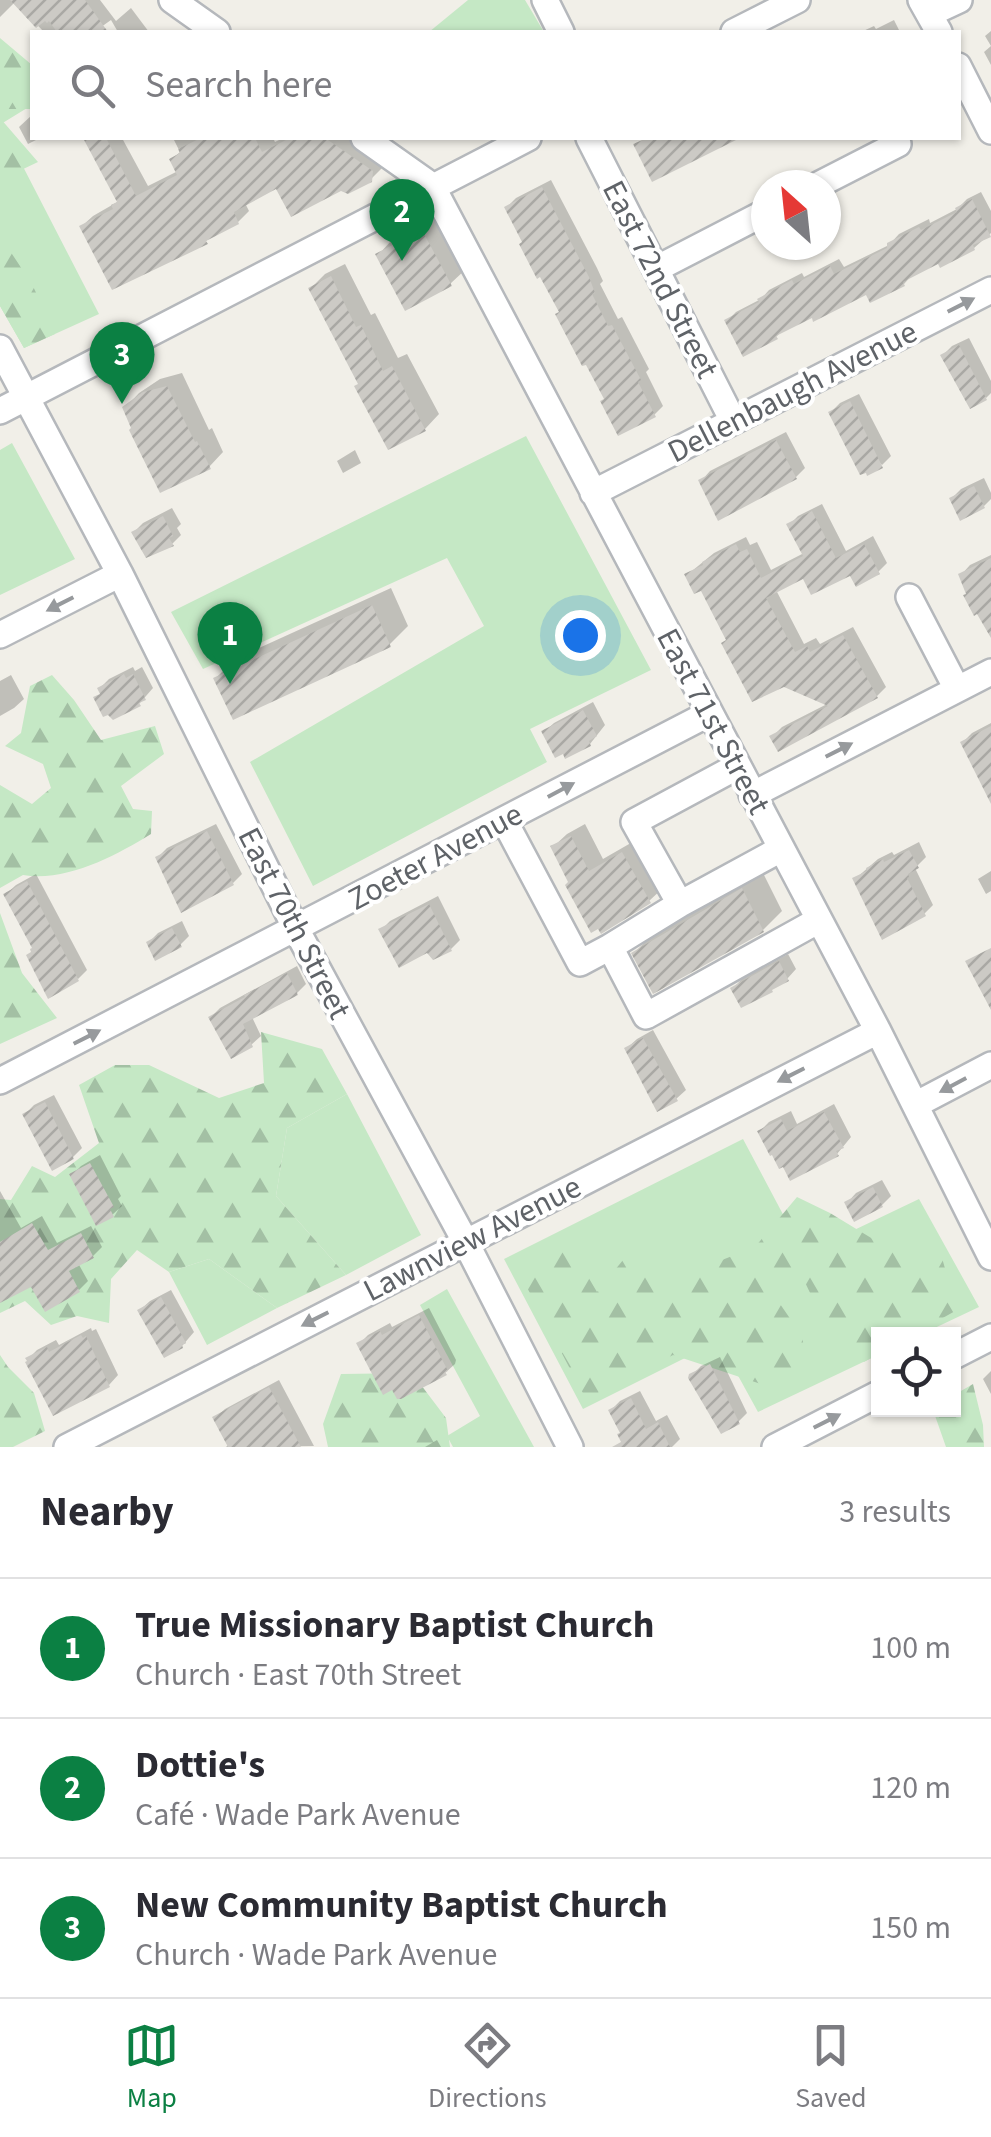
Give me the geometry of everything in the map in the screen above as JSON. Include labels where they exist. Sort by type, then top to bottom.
[{"type":"street","points":[[173,0],[215,30]]},
{"type":"street","points":[[545,0],[560,30]]},
{"type":"street","points":[[738,30],[798,0]]},
{"type":"street","points":[[930,16],[959,0]]},
{"type":"street","points":[[961,72],[991,130]]},
{"type":"street","points":[[367,140],[432,186]]},
{"type":"street","points":[[0,410],[524,140]]},
{"type":"street","name":"East 72nd Street","points":[[590,140],[734,421]]},
{"type":"street","points":[[841,173],[898,144]]},
{"type":"street","name":"East 71st Street","points":[[432,186],[878,1031],[991,1257]]},
{"type":"street","points":[[656,269],[751,220]]},
{"type":"street","name":"Dellenbaugh Avenue","points":[[593,493],[991,290]]},
{"type":"street","name":"East 70th Street","points":[[0,348],[120,574],[296,929],[465,1241],[570,1447]]},
{"type":"street","points":[[0,635],[120,574]]},
{"type":"street","points":[[909,597],[958,689]]},
{"type":"street","points":[[752,794],[991,672]]},
{"type":"street","name":"Zoeter Avenue","points":[[0,1082],[710,712]]},
{"type":"street","points":[[680,904],[634,822],[738,766]]},
{"type":"street","points":[[504,820],[580,963],[781,849]]},
{"type":"street","points":[[610,946],[646,1016],[819,920]]},
{"type":"street","name":"Lawnview Avenue","points":[[68,1447],[878,1031]]},
{"type":"street","points":[[916,1105],[991,1065]]},
{"type":"street","points":[[961,1352],[991,1337]]},
{"type":"street","points":[[776,1447],[871,1398]]},
{"type":"green space","points":[[468,0],[525,0],[543,30],[431,30]]},
{"type":"green space","points":[[0,38],[30,63],[30,109],[0,109]]},
{"type":"green space","points":[[0,53],[30,75],[30,106],[1,124],[99,314],[24,348],[0,306]]},
{"type":"green space","points":[[0,118],[38,162],[0,180]]},
{"type":"green space","points":[[0,236],[32,284],[55,334],[24,348],[0,306]]},
{"type":"green space","points":[[526,436],[651,670],[530,729],[547,762],[313,886],[250,762],[484,626],[447,558],[203,669],[171,612]]},
{"type":"green space","points":[[12,443],[75,559],[0,595],[0,450]]},
{"type":"green space","points":[[52,675],[101,740],[155,726],[164,754],[121,786],[133,809],[152,811],[151,834],[90,865],[56,875],[23,875],[0,888],[0,785],[32,804],[51,788],[43,764],[5,746],[21,733],[30,686]]},
{"type":"green space","points":[[0,913],[22,973],[57,1018],[0,1044]]},
{"type":"green space","points":[[261,1032],[322,1049],[347,1094],[287,1128],[276,1196],[346,1275],[277,1308],[209,1259],[169,1272],[137,1250],[111,1279],[109,1323],[77,1316],[51,1325],[25,1301],[0,1313],[0,1199],[11,1200],[32,1166],[55,1177],[99,1143],[79,1085],[115,1065],[149,1065],[219,1098],[264,1083]]},
{"type":"green space","points":[[347,1094],[421,1235],[346,1275],[276,1196],[287,1128]]},
{"type":"green space","points":[[743,1139],[804,1254],[919,1199],[979,1307],[937,1327],[871,1327],[871,1358],[758,1412],[719,1341],[583,1409],[504,1259]]},
{"type":"green space","points":[[797,1197],[891,1250],[942,1258],[957,1310],[927,1327],[871,1327],[871,1358],[864,1362],[828,1331],[803,1278],[778,1301],[802,1336],[808,1372],[770,1387],[673,1355],[586,1399],[522,1278],[545,1246],[574,1253],[597,1292],[632,1249],[682,1287],[722,1260],[755,1247]]},
{"type":"green space","points":[[209,1259],[277,1308],[207,1345],[169,1272]]},
{"type":"green space","points":[[447,1289],[534,1447],[453,1447],[447,1436],[480,1416],[420,1305]]},
{"type":"green space","points":[[0,1355],[34,1393],[45,1431],[13,1447],[0,1447]]},
{"type":"green space","points":[[412,1373],[446,1418],[450,1447],[328,1447],[323,1424],[341,1374]]},
{"type":"green space","points":[[973,1384],[984,1447],[946,1447],[935,1417],[961,1417],[961,1391]]},
{"type":"building","points":[[10,0],[85,0],[107,30],[56,30],[49,21],[36,28]]},
{"type":"building","points":[[84,140],[107,140],[136,196],[177,175],[169,159],[180,153],[178,149],[197,140],[256,140],[262,152],[286,140],[328,140],[373,171],[372,182],[348,194],[341,191],[291,217],[276,189],[234,212],[239,224],[206,241],[208,244],[112,290],[79,226],[113,209],[111,205],[117,202]]},
{"type":"building","points":[[642,140],[736,140],[652,182],[633,144]]},
{"type":"building","points":[[542,187],[656,417],[618,436],[600,401],[604,399],[586,365],[582,366],[555,314],[559,312],[540,277],[537,279],[504,207]]},
{"type":"building","points":[[972,199],[991,237],[973,245],[975,250],[940,268],[938,264],[870,303],[866,295],[813,322],[812,318],[743,357],[724,320],[792,280],[794,284],[830,266],[834,274],[869,257],[887,248],[887,243],[957,212],[955,208]]},
{"type":"building","points":[[422,230],[452,286],[405,311],[375,254]]},
{"type":"building","points":[[331,276],[356,327],[361,325],[383,371],[392,366],[426,431],[388,450],[308,288]]},
{"type":"building","points":[[959,345],[987,400],[970,409],[940,355]]},
{"type":"building","points":[[167,386],[211,469],[160,493],[122,407],[143,392]]},
{"type":"building","points":[[850,401],[883,468],[867,476],[860,475],[828,412]]},
{"type":"building","points":[[776,440],[797,479],[718,521],[698,480]]},
{"type":"building","points":[[974,486],[985,508],[960,521],[949,498]]},
{"type":"building","points":[[812,511],[836,558],[864,544],[880,574],[856,587],[850,576],[811,595],[803,579],[766,598],[795,652],[807,646],[810,652],[843,635],[878,698],[778,752],[769,736],[828,706],[784,687],[752,702],[721,643],[726,640],[701,591],[694,594],[684,574],[736,544],[740,552],[747,549],[761,578],[803,556],[786,524]]},
{"type":"building","points":[[163,516],[174,546],[146,558],[131,532]]},
{"type":"building","points":[[991,558],[991,638],[963,595],[966,594],[958,574]]},
{"type":"building","points":[[372,605],[391,647],[233,720],[213,678]]},
{"type":"building","points":[[124,674],[126,678],[133,674],[146,700],[113,720],[108,715],[103,717],[93,697],[100,694],[97,688]]},
{"type":"building","points":[[583,710],[597,736],[589,741],[591,746],[565,759],[563,754],[555,758],[541,731]]},
{"type":"building","points":[[991,726],[991,804],[960,742]]},
{"type":"building","points":[[207,831],[234,885],[181,913],[155,857]]},
{"type":"building","points":[[571,836],[589,871],[622,852],[651,903],[601,934],[598,929],[591,933],[565,885],[568,882],[550,846]]},
{"type":"building","points":[[909,850],[919,868],[907,878],[926,916],[882,940],[852,878],[883,859],[884,862]]},
{"type":"building","points":[[27,881],[79,981],[48,999],[26,955],[32,948],[3,894]]},
{"type":"building","points":[[742,888],[764,932],[653,994],[631,953]]},
{"type":"building","points":[[429,904],[452,951],[433,960],[427,953],[399,968],[378,929]]},
{"type":"building","points":[[172,928],[182,947],[155,961],[146,942]]},
{"type":"building","points":[[991,948],[991,1010],[965,961]]},
{"type":"building","points":[[779,961],[789,981],[741,1008],[730,988]]},
{"type":"building","points":[[287,973],[298,995],[243,1024],[253,1047],[231,1059],[208,1017]]},
{"type":"building","points":[[643,1038],[678,1101],[657,1112],[624,1048]]},
{"type":"building","points":[[45,1102],[74,1159],[52,1171],[22,1114]]},
{"type":"building","points":[[824,1112],[844,1148],[836,1151],[839,1156],[790,1181],[757,1131],[781,1119],[787,1131]]},
{"type":"building","points":[[90,1163],[114,1207],[110,1209],[114,1217],[96,1226],[69,1174]]},
{"type":"building","points":[[873,1187],[883,1207],[854,1222],[844,1202]]},
{"type":"building","points":[[32,1223],[48,1250],[81,1233],[94,1258],[69,1271],[80,1292],[45,1312],[31,1287],[0,1303],[0,1242]]},
{"type":"building","points":[[161,1297],[186,1343],[164,1358],[137,1310]]},
{"type":"building","points":[[419,1315],[447,1375],[401,1399],[392,1390],[383,1395],[356,1343],[380,1331],[382,1335]]},
{"type":"building","points":[[86,1336],[110,1387],[53,1416],[25,1358],[47,1347],[49,1352]]},
{"type":"building","points":[[710,1364],[740,1424],[721,1434],[688,1378]]},
{"type":"building","points":[[269,1387],[301,1447],[228,1447],[212,1417]]},
{"type":"building","points":[[631,1398],[646,1429],[658,1422],[670,1447],[612,1447],[621,1442],[608,1410]]},
{"type":"place","name":"Dottie's","points":[[402,261]]},
{"type":"place","name":"New Community Baptist Church","points":[[122,404]]},
{"type":"place","name":"True Missionary Baptist Church","points":[[230,684]]}]
